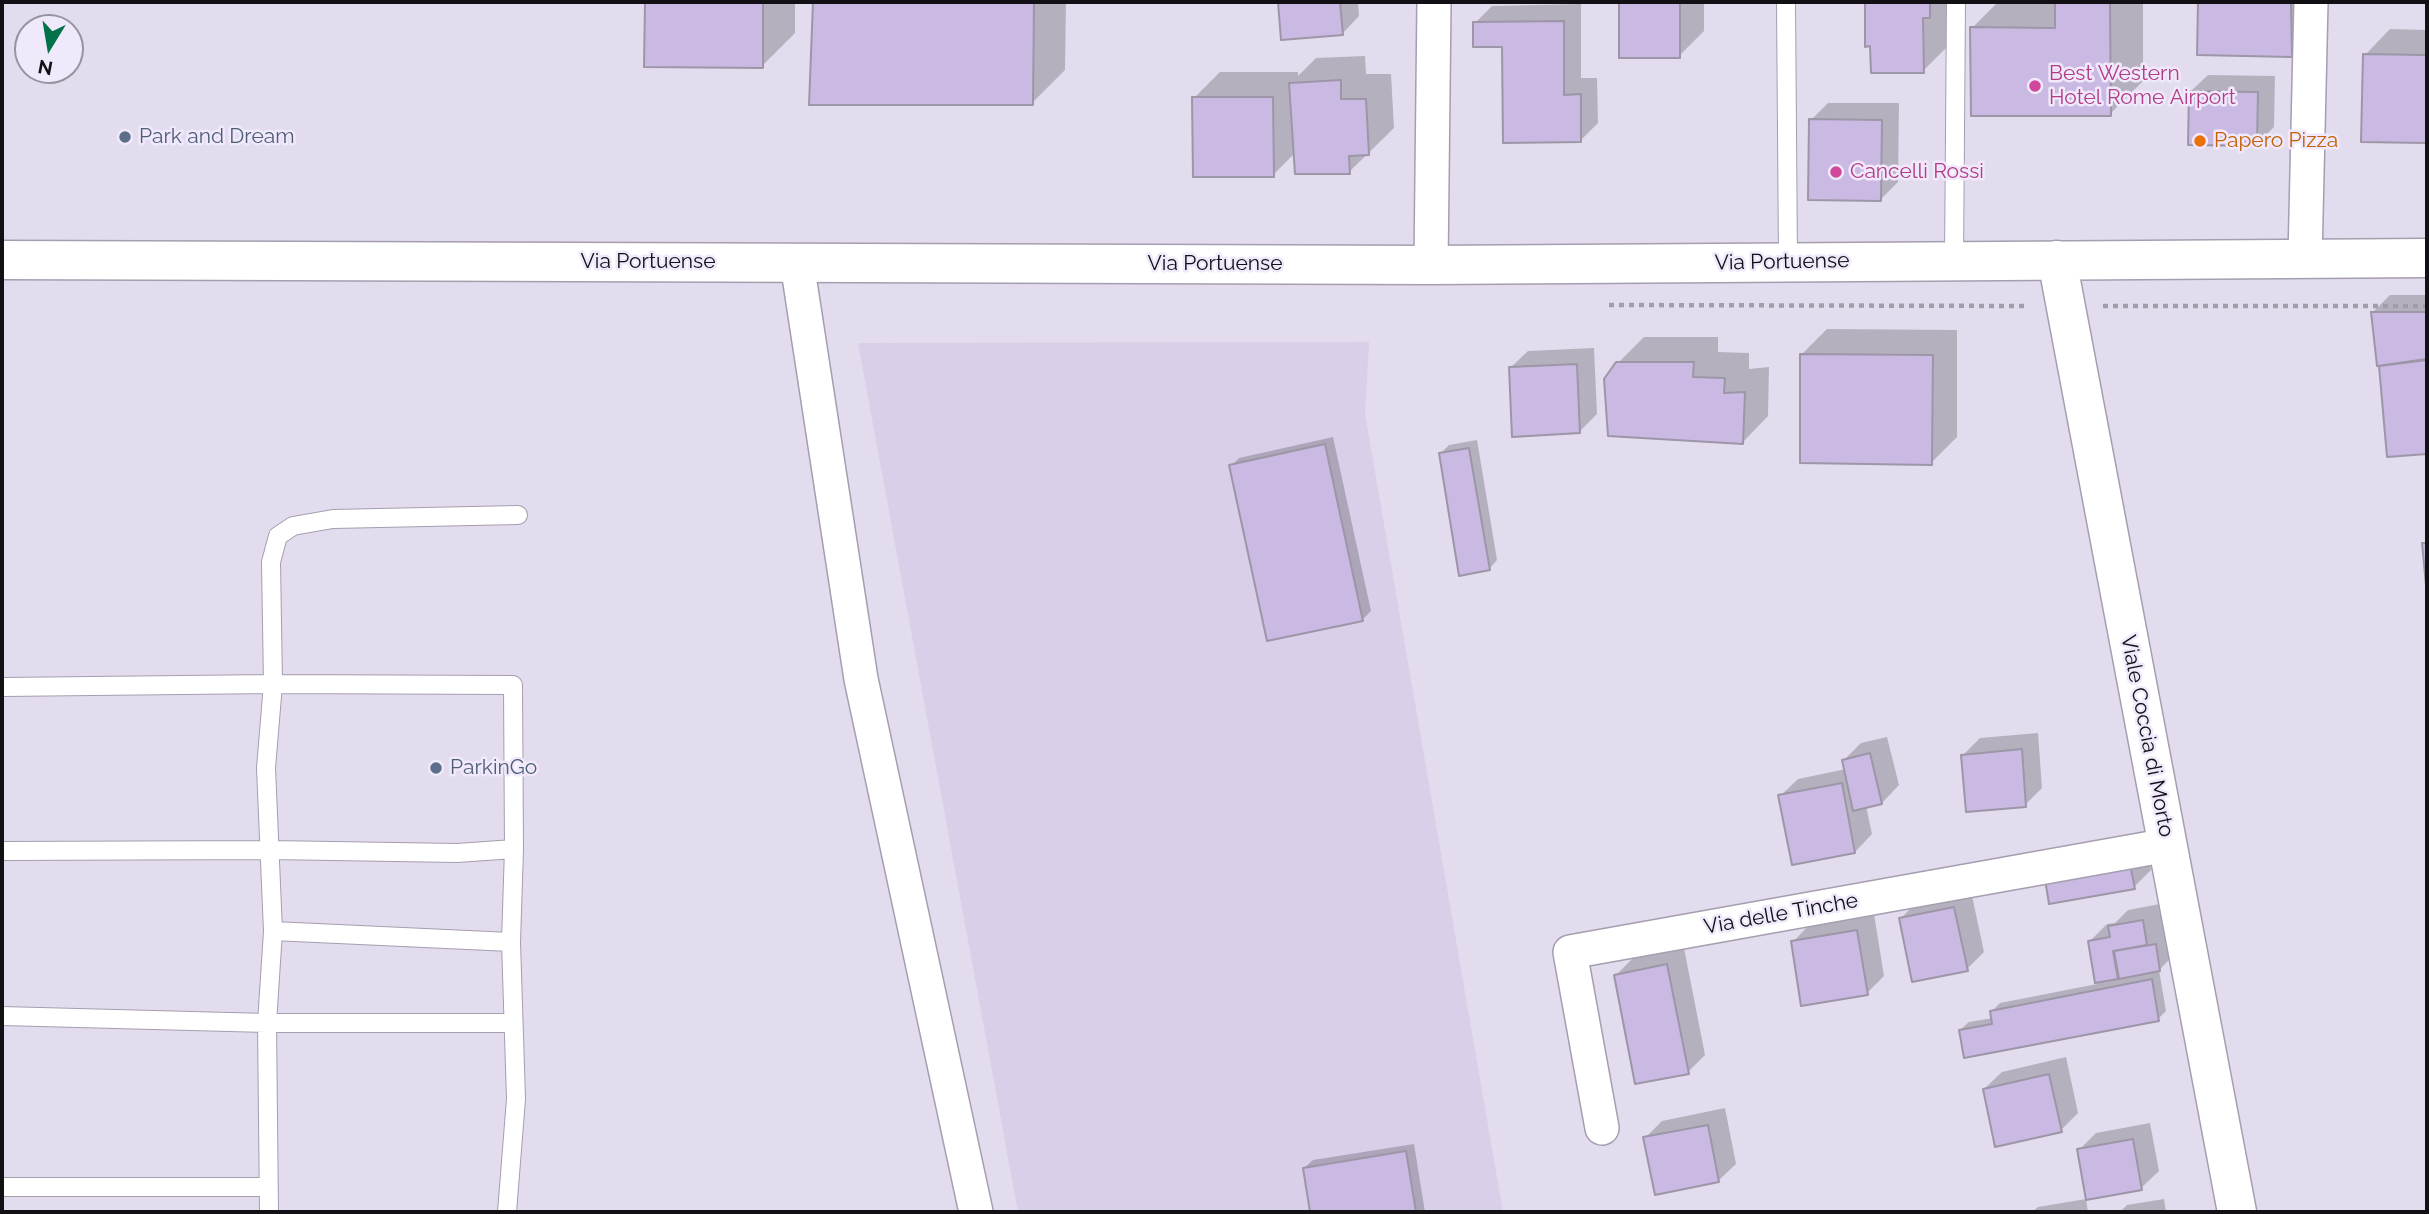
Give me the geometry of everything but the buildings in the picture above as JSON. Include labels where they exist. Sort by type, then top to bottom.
[{"type":"street","points":[[1431,265],[1434,2]]},
{"type":"street","points":[[2305,258],[2311,2]]},
{"type":"street","name":"Via Portuense","points":[[2,260],[1431,265],[2427,258]]},
{"type":"street","name":"Viale Coccia di Morto","points":[[2057,260],[2237,1212]]},
{"type":"street","points":[[797,263],[861,679],[976,1212]]},
{"type":"street","name":"Via delle Tinche","points":[[1602,1128],[1570,952],[2168,845]]},
{"type":"lane","points":[[1786,2],[1788,262]]},
{"type":"lane","points":[[1954,261],[1956,2]]},
{"type":"lane","points":[[269,1212],[267,1023],[273,931],[266,768],[273,684],[271,562],[278,536],[293,526],[332,519],[518,515]]},
{"type":"lane","points":[[2,687],[513,685],[514,849],[511,942],[516,1099],[507,1212]]},
{"type":"lane","points":[[2,851],[271,850],[457,853],[514,849]]},
{"type":"lane","points":[[273,931],[511,942]]},
{"type":"lane","points":[[2,1016],[267,1023],[513,1023]]},
{"type":"lane","points":[[2,1187],[268,1187]]},
{"type":"shaded area","points":[[1369,342],[1365,414],[1503,1212],[1018,1212],[858,343]]},
{"type":"place","name":"Best Western Hotel Rome Airport","points":[[2035,86]]},
{"type":"place","name":"Park and Dream","points":[[125,137]]},
{"type":"place","name":"Papero Pizza","points":[[2200,141]]},
{"type":"place","name":"Cancelli Rossi","points":[[1836,172]]},
{"type":"place","name":"ParkinGo","points":[[436,768]]}]
